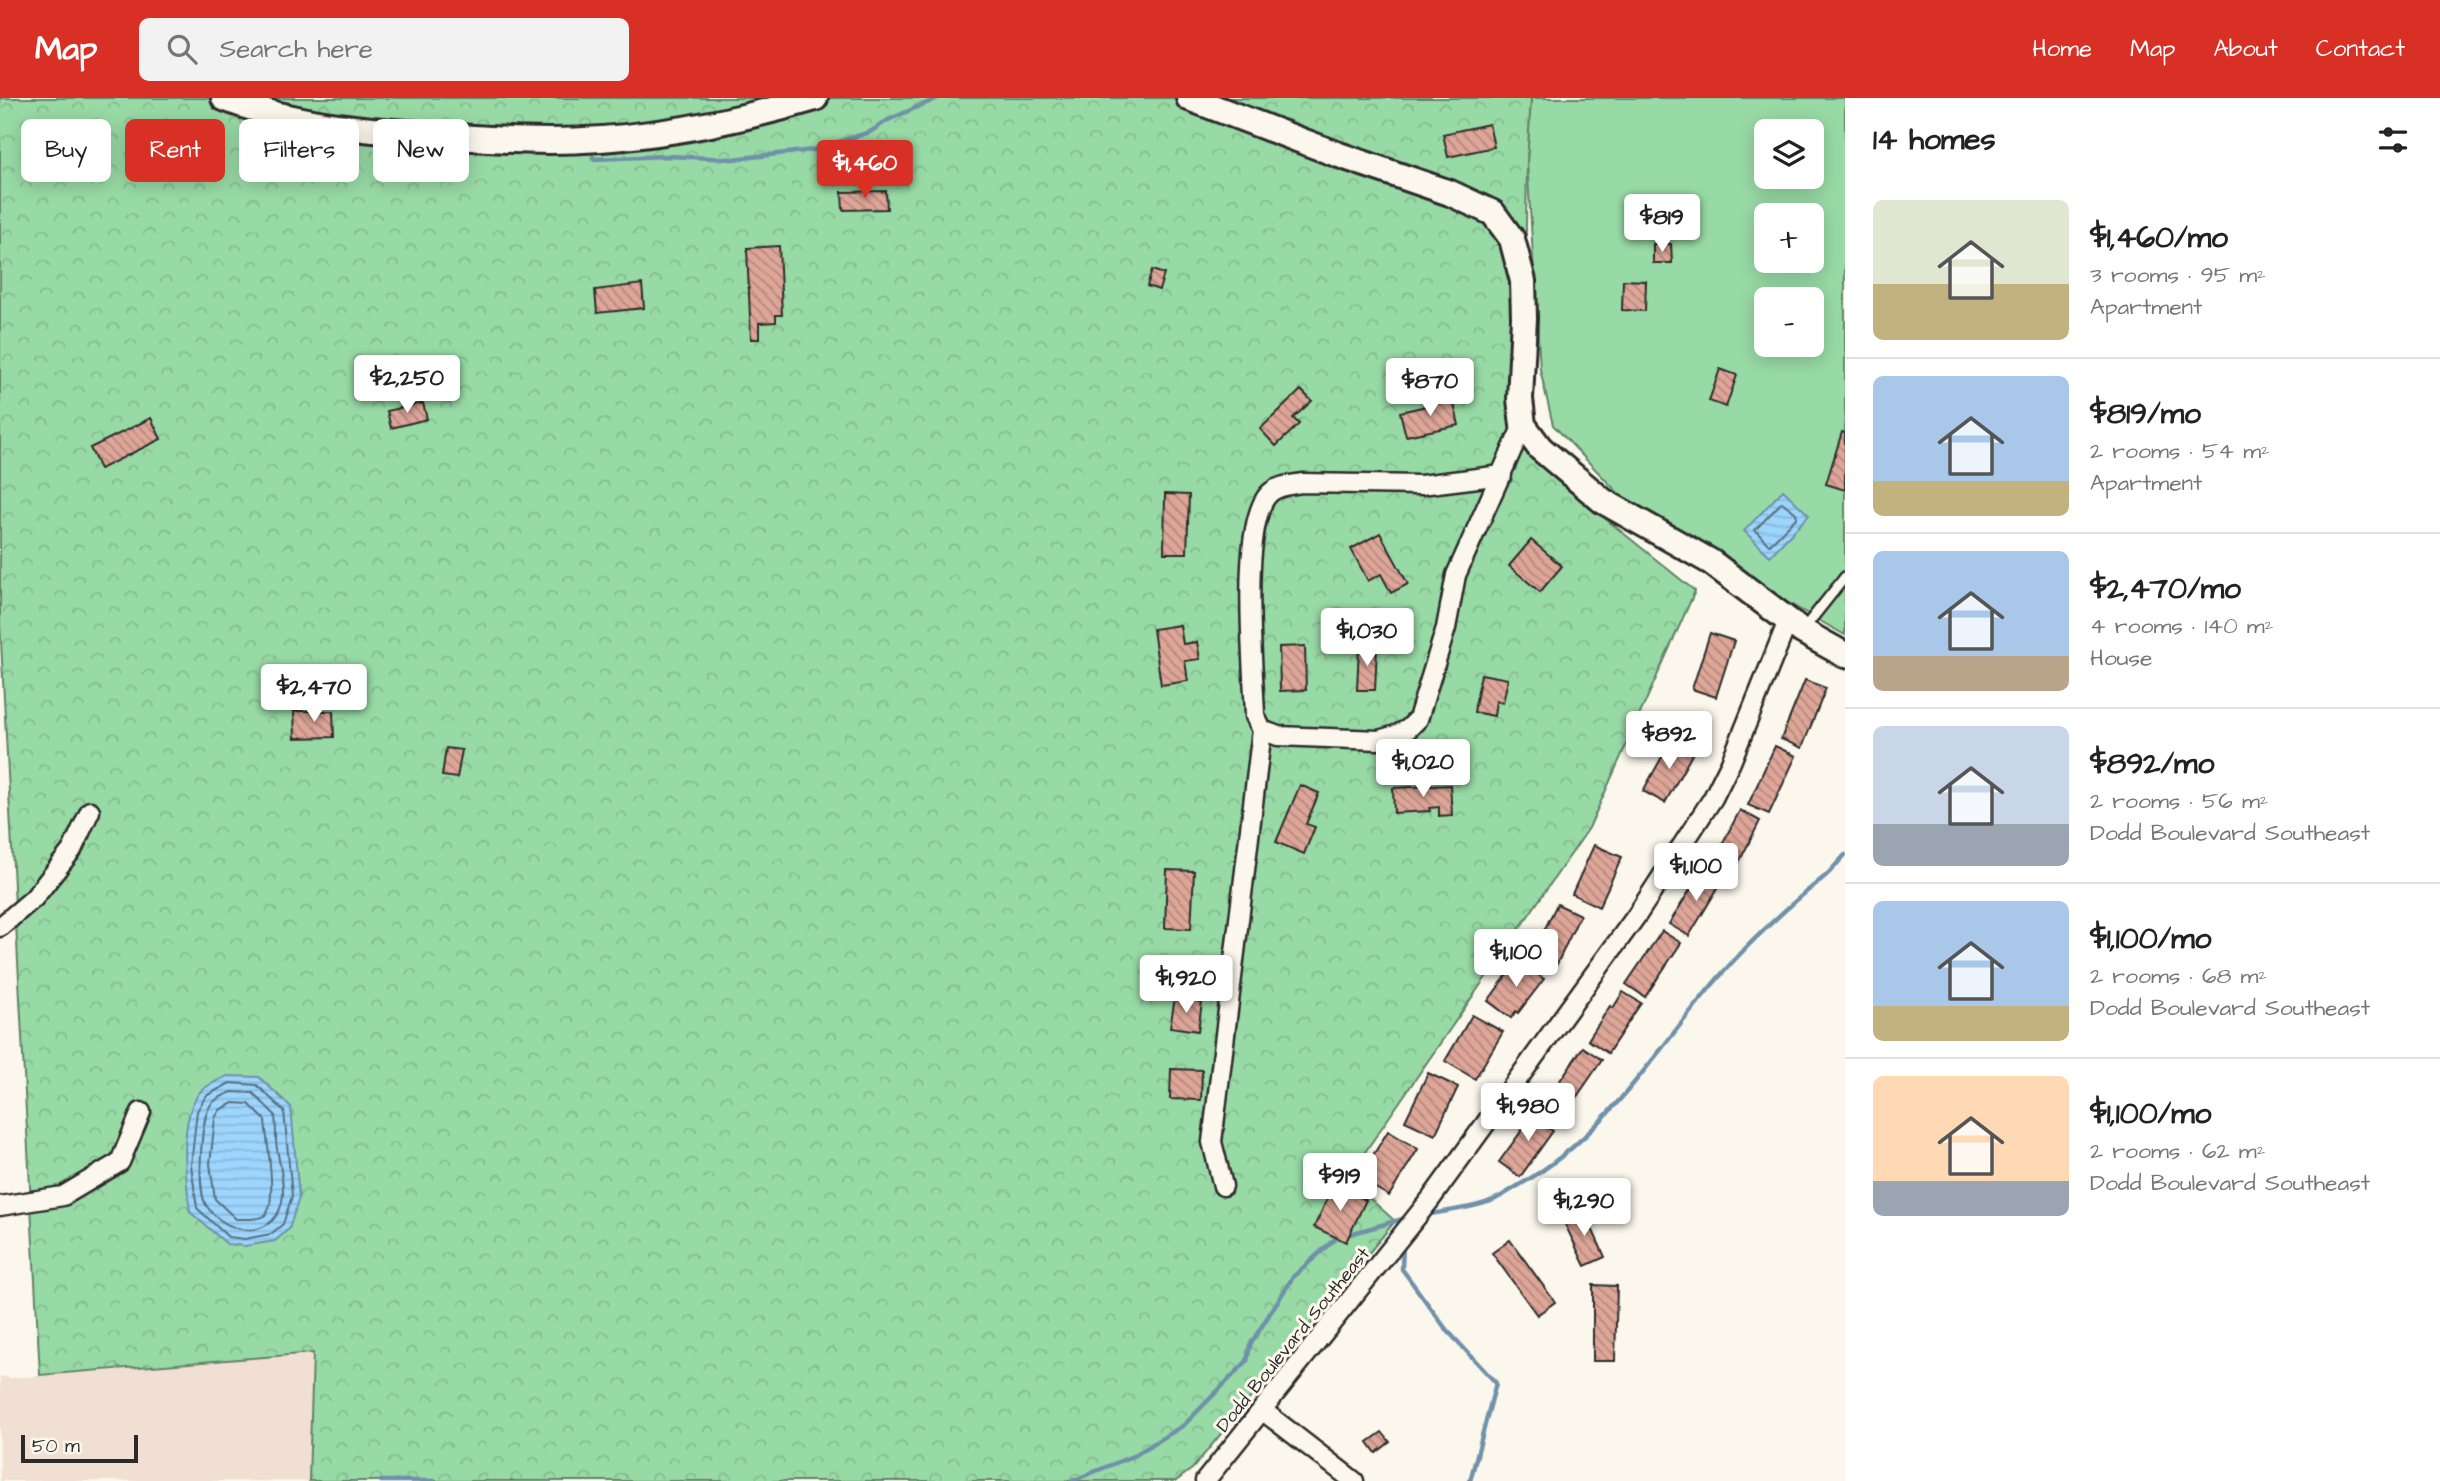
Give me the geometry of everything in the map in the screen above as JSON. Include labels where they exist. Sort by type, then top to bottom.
[{"type":"street","points":[[224,98],[308,121],[357,129],[481,139],[552,141],[691,127],[759,115],[815,98]]},
{"type":"street","points":[[1189,98],[1339,155],[1450,193],[1493,213],[1512,239],[1523,281],[1520,399],[1523,425],[1456,575],[1446,628],[1418,719],[1396,735],[1379,740],[1278,736],[1262,730]]},
{"type":"street","points":[[1523,425],[1540,448],[1603,501],[1711,562],[1795,626],[1845,654]]},
{"type":"street","points":[[1223,1186],[1212,1142],[1262,730],[1255,716],[1250,566],[1253,535],[1261,506],[1269,493],[1283,486],[1302,483],[1421,485],[1502,475]]},
{"type":"street","name":"Dodd Boulevard Southeast","points":[[1205,1481],[1430,1200],[1637,915],[1713,799],[1795,626]]},
{"type":"street","points":[[0,927],[34,898],[72,850],[90,811]]},
{"type":"street","points":[[0,1206],[63,1196],[120,1161],[141,1112]]},
{"type":"street","points":[[1262,1410],[1354,1481]]},
{"type":"lane","points":[[1795,626],[1845,577]]},
{"type":"shaded area","points":[[313,1353],[309,1481],[0,1481],[0,1376],[11,1378]]},
{"type":"green space","points":[[0,98],[1531,98],[1527,161],[1523,425],[1591,507],[1695,591],[1589,828],[1347,1178],[1395,1221],[1193,1468],[1176,1481],[309,1481],[313,1353],[40,1375],[0,623]]},
{"type":"green space","points":[[1531,98],[1845,98],[1845,635],[1785,601],[1619,494],[1553,425],[1540,369],[1527,161]]},
{"type":"water","points":[[1783,490],[1809,515],[1770,556],[1744,531]]},
{"type":"water","points":[[227,1076],[259,1077],[291,1107],[299,1198],[289,1229],[275,1241],[245,1246],[227,1244],[190,1212],[185,1151],[188,1119],[199,1093],[208,1085]]},
{"type":"building","points":[[1489,124],[1494,147],[1448,157],[1443,134]]},
{"type":"building","points":[[886,191],[887,209],[843,210],[842,192]]},
{"type":"building","points":[[1653,244],[1671,244],[1672,263],[1653,263]]},
{"type":"building","points":[[779,246],[782,315],[776,315],[776,322],[759,323],[759,339],[751,339],[747,248]]},
{"type":"building","points":[[1152,270],[1164,274],[1159,290],[1147,286]]},
{"type":"building","points":[[1623,280],[1646,281],[1645,311],[1622,310]]},
{"type":"building","points":[[642,284],[644,308],[597,313],[595,290]]},
{"type":"building","points":[[1720,369],[1737,375],[1726,407],[1709,401]]},
{"type":"building","points":[[1301,390],[1312,401],[1293,418],[1299,424],[1276,446],[1260,429]]},
{"type":"building","points":[[1453,400],[1459,425],[1406,436],[1400,412]]},
{"type":"building","points":[[423,403],[427,419],[391,428],[387,411]]},
{"type":"building","points":[[151,418],[161,439],[100,469],[90,448]]},
{"type":"building","points":[[1842,432],[1845,433],[1845,490],[1826,484]]},
{"type":"building","points":[[1165,494],[1189,495],[1187,553],[1164,553]]},
{"type":"building","points":[[1380,533],[1408,584],[1391,593],[1381,574],[1368,581],[1351,549]]},
{"type":"building","points":[[1531,540],[1562,566],[1540,592],[1509,566]]},
{"type":"building","points":[[1180,625],[1183,644],[1197,642],[1200,659],[1185,661],[1188,681],[1161,685],[1153,629]]},
{"type":"building","points":[[1710,633],[1734,641],[1716,697],[1692,689]]},
{"type":"building","points":[[1305,646],[1306,690],[1280,691],[1279,647]]},
{"type":"building","points":[[1359,646],[1377,647],[1375,690],[1357,690]]},
{"type":"building","points":[[1481,674],[1508,679],[1503,703],[1496,701],[1494,716],[1474,712]]},
{"type":"building","points":[[1805,680],[1826,688],[1802,748],[1781,739]]},
{"type":"building","points":[[294,711],[333,711],[334,737],[295,738]]},
{"type":"building","points":[[1672,739],[1694,751],[1665,803],[1643,791]]},
{"type":"building","points":[[1775,746],[1796,756],[1769,814],[1748,805]]},
{"type":"building","points":[[446,748],[462,750],[457,778],[442,776]]},
{"type":"building","points":[[1300,785],[1319,793],[1306,824],[1315,827],[1304,854],[1276,842]]},
{"type":"building","points":[[1450,785],[1452,815],[1439,816],[1439,807],[1429,808],[1430,811],[1394,813],[1393,788]]},
{"type":"building","points":[[1740,810],[1760,821],[1731,878],[1710,867]]},
{"type":"building","points":[[1594,845],[1622,857],[1599,907],[1572,894]]},
{"type":"building","points":[[1703,869],[1722,881],[1689,936],[1669,924]]},
{"type":"building","points":[[1167,870],[1194,871],[1191,929],[1165,928]]},
{"type":"building","points":[[1557,904],[1580,915],[1557,964],[1533,953]]},
{"type":"building","points":[[1662,931],[1681,943],[1645,997],[1626,984]]},
{"type":"building","points":[[1518,960],[1544,979],[1518,1013],[1516,1011],[1511,1018],[1488,1001]]},
{"type":"building","points":[[1623,992],[1641,1003],[1608,1053],[1588,1040],[1610,1006],[1613,1008]]},
{"type":"building","points":[[1175,998],[1202,1002],[1198,1031],[1170,1027]]},
{"type":"building","points":[[1472,1015],[1503,1032],[1475,1079],[1445,1061]]},
{"type":"building","points":[[1583,1047],[1602,1060],[1567,1111],[1548,1098]]},
{"type":"building","points":[[1171,1069],[1202,1070],[1201,1100],[1170,1099]]},
{"type":"building","points":[[1428,1073],[1458,1087],[1435,1135],[1405,1121]]},
{"type":"building","points":[[1538,1108],[1553,1119],[1547,1127],[1553,1131],[1520,1177],[1499,1162]]},
{"type":"building","points":[[1388,1131],[1418,1149],[1389,1196],[1359,1178]]},
{"type":"building","points":[[1334,1185],[1366,1200],[1346,1242],[1314,1227]]},
{"type":"building","points":[[1584,1211],[1605,1257],[1585,1266],[1563,1220]]},
{"type":"building","points":[[1510,1240],[1555,1302],[1537,1315],[1492,1253]]},
{"type":"building","points":[[1593,1285],[1617,1286],[1615,1361],[1593,1361]]},
{"type":"building","points":[[1382,1432],[1390,1442],[1376,1453],[1368,1442]]},
{"type":"waterway","points":[[593,157],[733,159],[813,150],[870,132],[888,120],[938,98]]},
{"type":"waterway","points":[[1425,1215],[1496,1199],[1552,1164],[1580,1141],[1629,1090],[1731,964],[1845,855]]},
{"type":"waterway","points":[[1072,1481],[1135,1455],[1184,1425],[1247,1361],[1250,1345],[1293,1277],[1336,1238],[1406,1218]]},
{"type":"waterway","points":[[1403,1243],[1402,1269],[1446,1329],[1496,1383],[1470,1481]]},
{"type":"waterway","points":[[381,1481],[434,1481]]}]
